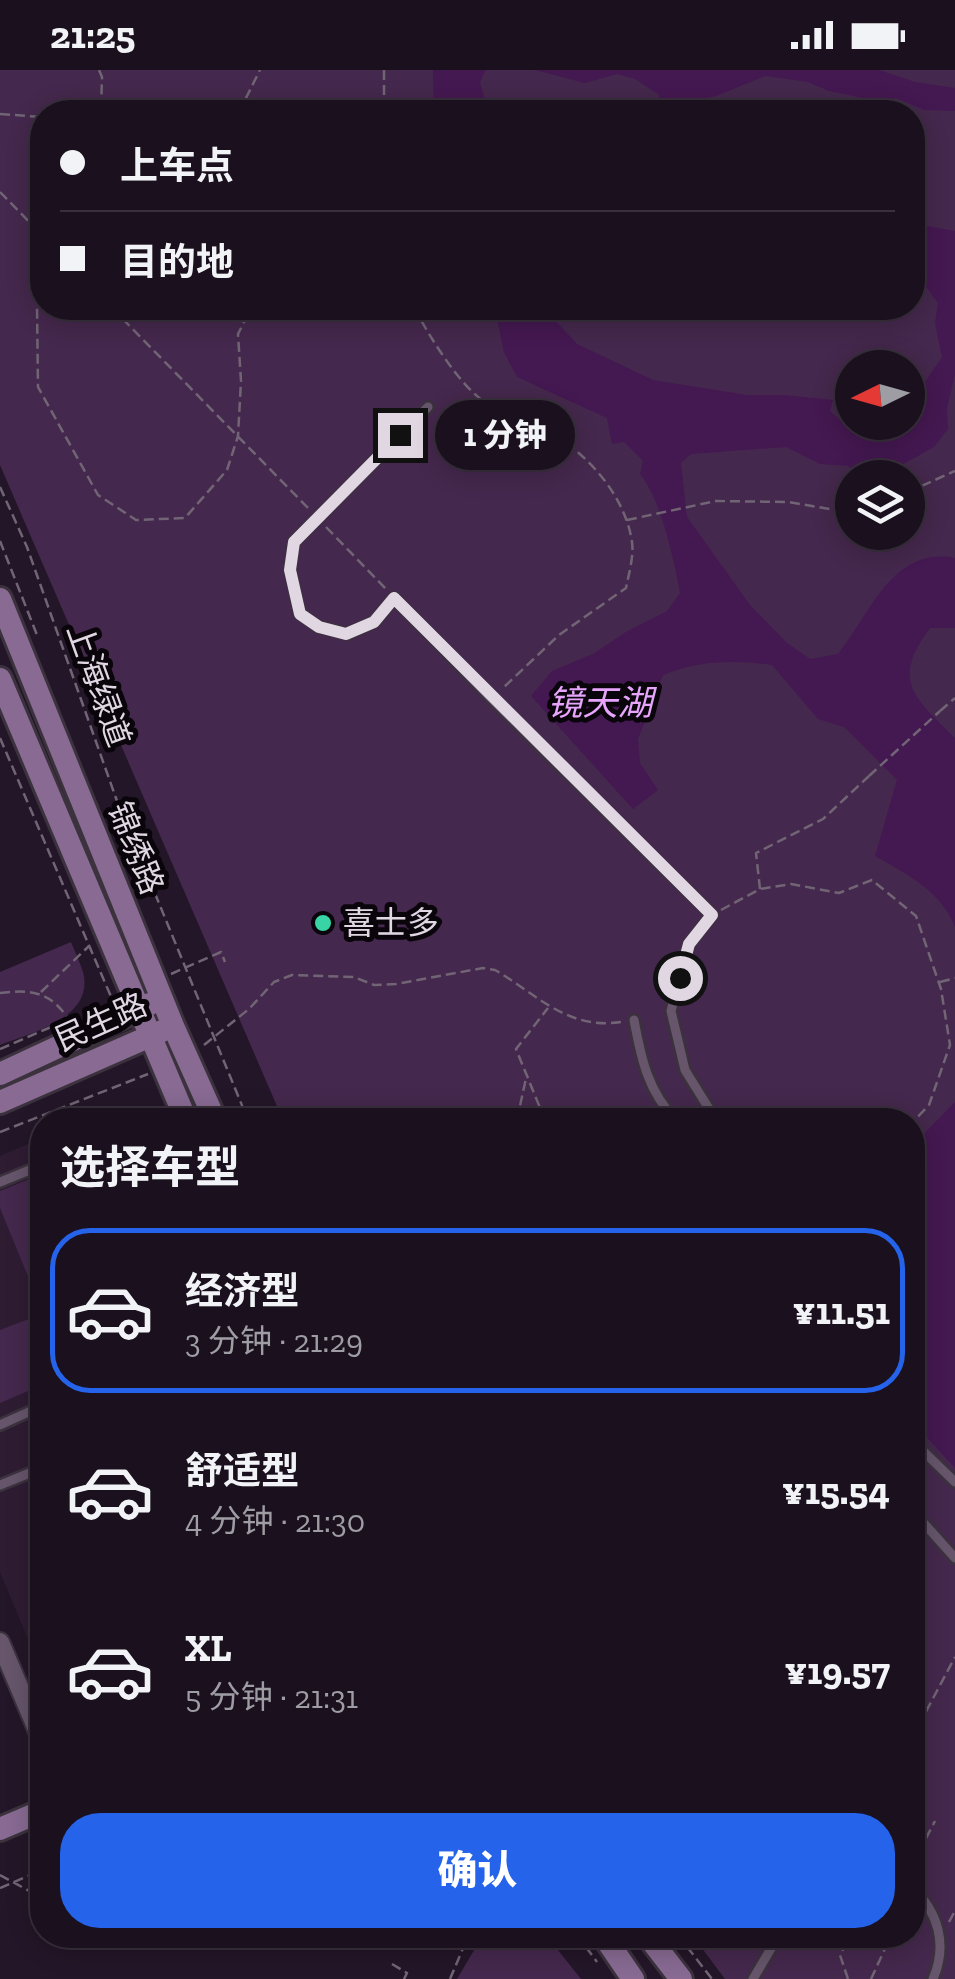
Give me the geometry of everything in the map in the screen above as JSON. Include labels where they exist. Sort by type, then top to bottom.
[{"type":"main road","name":"锦绣路","points":[[0,600],[174,1026],[192,1052],[211,1108]]},
{"type":"main road","name":"锦绣路","points":[[0,679],[130,1014],[150,1036],[181,1108]]},
{"type":"main road","name":"民生路","points":[[0,1074],[163,999]]},
{"type":"main road","name":"民生路","points":[[0,1102],[174,1026]]},
{"type":"main road","points":[[0,1830],[30,1817]]},
{"type":"main road","points":[[612,1948],[633,1979]]},
{"type":"main road","points":[[657,1948],[681,1979]]},
{"type":"street","points":[[0,1642],[30,1713]]},
{"type":"lane","points":[[428,408],[294,542],[290,570],[300,614],[319,627],[346,634],[374,622],[394,598],[712,915],[689,944],[671,1011],[685,1070],[709,1108]]},
{"type":"lane","points":[[634,1020],[644,1070],[665,1108]]},
{"type":"lane","points":[[1,1178],[30,1168]]},
{"type":"lane","points":[[0,1425],[30,1411]]},
{"type":"lane","points":[[925,1453],[955,1482]]},
{"type":"lane","points":[[0,1486],[30,1473]]},
{"type":"lane","points":[[925,1525],[955,1558]]},
{"type":"lane","points":[[925,1899],[942,1937],[933,1979]]},
{"type":"lane","points":[[753,1979],[772,1948]]},
{"type":"path","points":[[99,70],[101,100]]},
{"type":"path","points":[[245,100],[260,70]]},
{"type":"path","points":[[384,70],[384,100]]},
{"type":"path","points":[[0,114],[30,116]]},
{"type":"path","points":[[0,192],[30,223]]},
{"type":"path","points":[[36,320],[38,387],[98,495],[136,520],[185,518],[227,470],[238,436],[238,334],[245,320]]},
{"type":"path","points":[[124,320],[394,598]]},
{"type":"path","points":[[421,320],[441,353],[482,400],[545,429],[581,454],[610,487],[627,520],[633,546],[626,588],[559,635],[492,698]]},
{"type":"path","points":[[925,484],[955,471]]},
{"type":"path","name":"上海绿道","points":[[0,487],[26,547],[117,801],[243,1108]]},
{"type":"path","points":[[627,520],[734,502],[788,502],[835,511]]},
{"type":"path","points":[[760,889],[756,853],[823,819],[955,698]]},
{"type":"path","points":[[0,738],[89,946],[130,1014]]},
{"type":"path","points":[[712,915],[760,889],[791,884],[839,893],[872,880],[916,916],[939,982],[950,1045],[925,1109]]},
{"type":"path","points":[[40,993],[89,946]]},
{"type":"path","points":[[170,974],[221,952],[224,962]]},
{"type":"path","points":[[192,1052],[249,1009],[274,982],[292,975],[354,977],[374,985],[483,968],[495,970],[574,1020],[598,1026],[634,1020]]},
{"type":"path","points":[[939,982],[955,978]]},
{"type":"path","points":[[0,994],[25,990],[40,993],[59,1004],[69,1020]]},
{"type":"path","points":[[540,1108],[516,1050],[549,1007]]},
{"type":"path","points":[[17,1032],[20,1040]]},
{"type":"path","points":[[61,1108],[163,1068]]},
{"type":"path","points":[[520,1108],[527,1076]]},
{"type":"path","points":[[0,1132],[30,1120]]},
{"type":"path","points":[[925,1714],[955,1657]]},
{"type":"path","points":[[925,1840],[935,1821]]},
{"type":"path","points":[[0,1875],[30,1891]]},
{"type":"path","points":[[0,1888],[30,1875]]},
{"type":"path","points":[[450,1979],[463,1948]]},
{"type":"path","points":[[586,1948],[598,1964]]},
{"type":"path","points":[[688,1948],[712,1979]]},
{"type":"path","points":[[844,1948],[840,1955],[848,1979]]},
{"type":"path","points":[[871,1979],[885,1948]]},
{"type":"path","points":[[392,1964],[407,1973],[404,1979]]},
{"type":"shaded area","points":[[0,70],[955,70],[955,1979],[725,1979],[702,1948],[925,1948],[925,1108],[278,1108],[0,465]]},
{"type":"shaded area","points":[[71,942],[83,972],[84,988],[79,1001],[58,1021],[0,1045],[0,972]]},
{"type":"shaded area","points":[[30,1143],[30,1644],[0,1572],[0,1156]]},
{"type":"shaded area","points":[[30,1179],[30,1281],[0,1208],[0,1191]]},
{"type":"shaded area","points":[[30,1319],[30,1390],[0,1403],[0,1330]]},
{"type":"shaded area","points":[[475,1948],[556,1948],[581,1979],[457,1979]]},
{"type":"water","points":[[433,70],[485,70],[480,83],[485,100],[434,100]]},
{"type":"water","points":[[535,70],[879,70],[915,82],[955,88],[955,111],[925,110],[925,100],[872,100],[829,91],[808,82],[765,76],[697,100],[661,100],[635,79],[617,74],[585,83]]},
{"type":"water","name":"镜天湖","points":[[925,226],[955,231],[955,374],[947,409],[948,429],[934,447],[910,460],[835,460],[835,465],[820,464],[786,447],[691,454],[681,463],[687,517],[750,605],[787,643],[810,659],[838,654],[872,603],[899,573],[915,562],[933,557],[955,558],[955,628],[930,628],[911,662],[910,676],[919,700],[955,738],[955,927],[932,893],[875,856],[897,780],[844,727],[818,719],[772,665],[717,662],[663,675],[638,739],[640,763],[658,790],[633,809],[531,696],[552,671],[593,654],[667,611],[680,593],[660,514],[640,474],[643,461],[624,442],[612,444],[607,418],[517,377],[504,352],[497,320],[555,320],[577,344],[653,380],[747,395],[833,400],[830,411],[835,415],[835,440],[925,440],[925,382],[942,357],[935,323],[938,303],[925,285]]},
{"type":"water","points":[[955,1102],[955,1468],[925,1435],[925,1133]]},
{"type":"place","name":"喜士多","points":[[323,923]]},
{"type":"route","points":[[400,435],[294,542],[290,570],[300,614],[319,627],[346,634],[374,622],[394,598],[712,915],[689,944],[680,978]]}]
